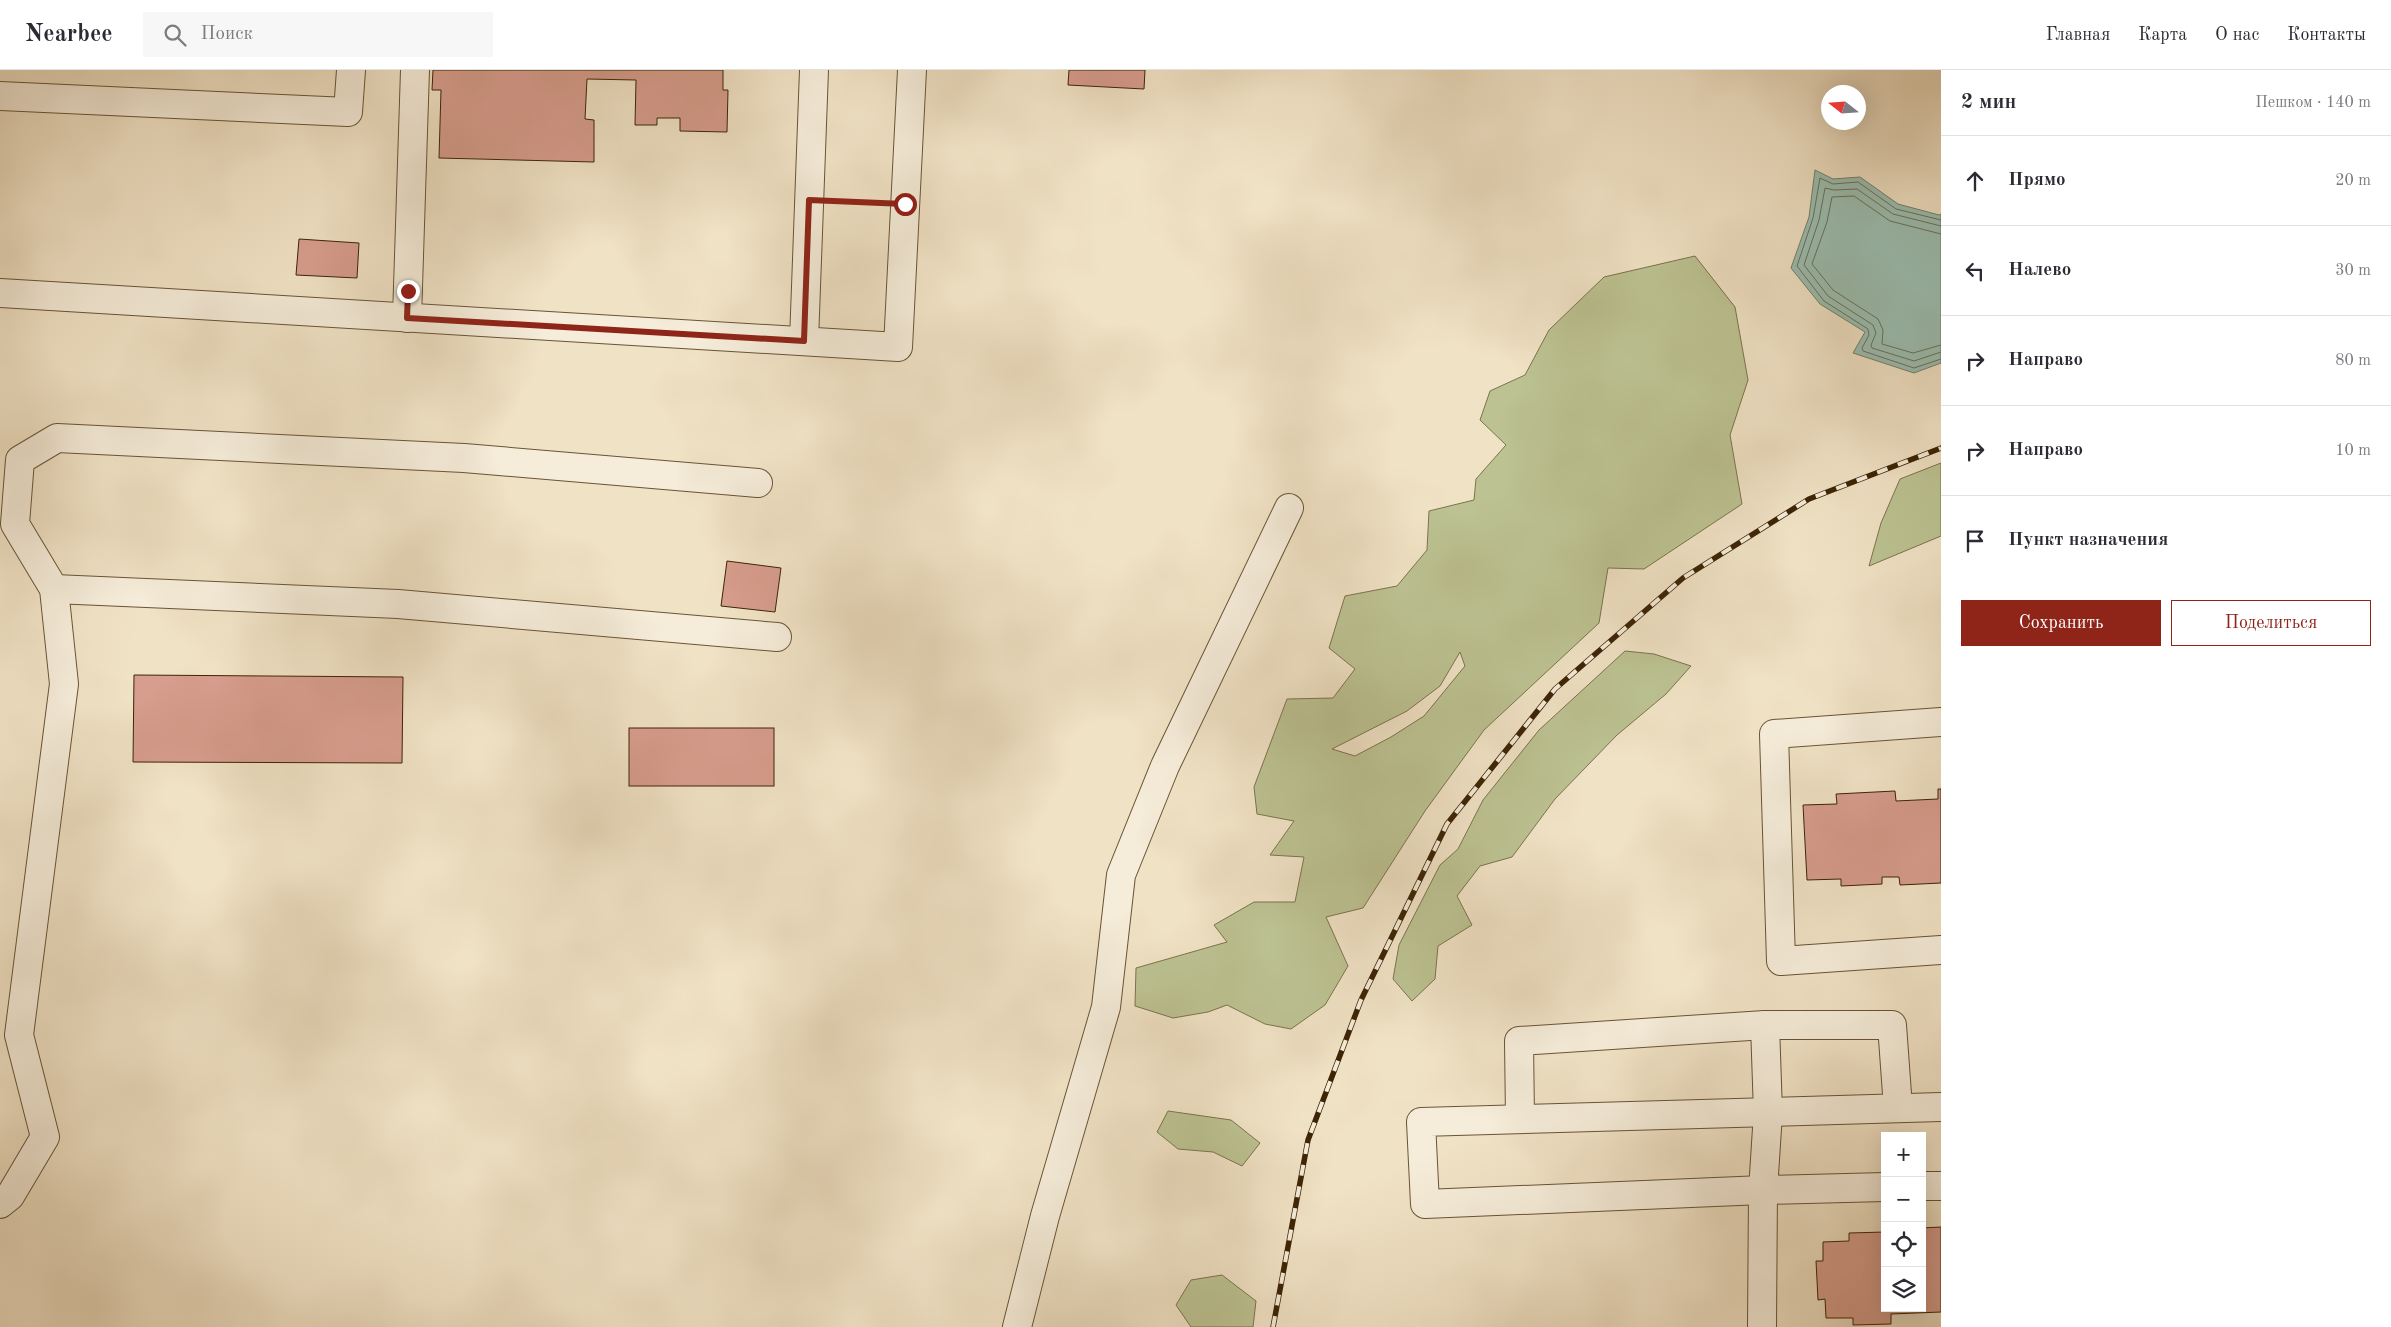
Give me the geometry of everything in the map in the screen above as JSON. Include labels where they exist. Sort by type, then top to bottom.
[{"type":"lane","points":[[0,96],[348,112],[350,70]]},
{"type":"lane","points":[[407,318],[415,70]]},
{"type":"lane","points":[[804,341],[814,70]]},
{"type":"lane","points":[[0,293],[898,347],[912,70]]},
{"type":"lane","points":[[0,1204],[10,1196],[45,1138],[19,1035],[64,684],[54,588],[15,524],[20,460],[57,438],[464,458],[758,483]]},
{"type":"lane","points":[[1017,1327],[1045,1216],[1106,1007],[1121,875],[1165,766],[1289,508]]},
{"type":"lane","points":[[54,588],[398,604],[777,637]]},
{"type":"lane","points":[[1941,722],[1774,734],[1781,960],[1941,950]]},
{"type":"lane","points":[[1520,1119],[1519,1041],[1765,1025],[1892,1025],[1898,1108]]},
{"type":"lane","points":[[1762,1327],[1763,1190],[1768,1113],[1765,1025]]},
{"type":"lane","points":[[1881,1187],[1425,1204],[1421,1122],[1941,1107]]},
{"type":"lane","points":[[1926,1186],[1941,1186]]},
{"type":"path","points":[[809,200],[905,204]]},
{"type":"green space","points":[[1695,256],[1735,307],[1748,380],[1730,435],[1742,504],[1644,569],[1608,568],[1599,623],[1484,730],[1425,811],[1363,908],[1326,917],[1348,966],[1325,1005],[1291,1029],[1265,1024],[1227,1005],[1208,1012],[1173,1018],[1135,1006],[1136,968],[1227,942],[1214,925],[1254,902],[1295,902],[1304,857],[1270,855],[1294,821],[1257,814],[1254,787],[1287,699],[1333,698],[1355,669],[1329,648],[1345,596],[1397,586],[1427,550],[1429,511],[1474,500],[1476,479],[1506,445],[1480,420],[1490,391],[1525,375],[1549,330],[1604,277]],"holes":[[[1460,652],[1465,666],[1424,716],[1391,737],[1355,756],[1332,749],[1407,711],[1440,686]]]},
{"type":"green space","points":[[1941,463],[1941,536],[1869,566],[1881,523],[1900,479]]},
{"type":"green space","points":[[1625,651],[1654,654],[1691,666],[1666,694],[1617,735],[1555,799],[1512,857],[1480,866],[1457,896],[1472,925],[1438,946],[1435,979],[1412,1001],[1393,979],[1399,945],[1440,865],[1458,849],[1483,800],[1539,730]]},
{"type":"green space","points":[[1168,1111],[1231,1120],[1260,1143],[1242,1166],[1213,1152],[1178,1149],[1157,1132]]},
{"type":"green space","points":[[1222,1275],[1256,1301],[1253,1327],[1191,1327],[1176,1305],[1191,1280]]},
{"type":"water","points":[[1815,170],[1833,179],[1860,177],[1898,204],[1941,214],[1941,363],[1914,373],[1853,353],[1865,332],[1820,304],[1791,268],[1809,217]]},
{"type":"building","points":[[433,70],[723,70],[723,90],[728,90],[727,132],[680,131],[680,118],[657,118],[657,125],[635,125],[636,80],[587,79],[585,119],[594,120],[594,162],[439,158],[441,90],[432,90]]},
{"type":"building","points":[[1069,70],[1145,70],[1144,89],[1068,85]]},
{"type":"building","points":[[299,239],[359,243],[357,278],[296,275]]},
{"type":"building","points":[[727,561],[781,568],[775,612],[721,606]]},
{"type":"building","points":[[134,675],[403,677],[402,763],[133,762]]},
{"type":"building","points":[[629,728],[774,728],[774,786],[629,786]]},
{"type":"building","points":[[1938,789],[1941,789],[1941,883],[1900,885],[1899,877],[1882,877],[1882,884],[1841,886],[1841,879],[1807,880],[1803,805],[1837,804],[1836,794],[1895,791],[1896,801],[1938,799]]},
{"type":"building","points":[[1941,1227],[1941,1312],[1891,1314],[1891,1324],[1853,1325],[1853,1318],[1826,1318],[1825,1299],[1818,1300],[1816,1261],[1823,1261],[1823,1242],[1849,1241],[1849,1233],[1881,1232],[1881,1312],[1926,1312],[1926,1228]]},
{"type":"railway","points":[[1273,1327],[1308,1140],[1361,1000],[1447,824],[1555,689],[1683,578],[1809,499],[1941,448]]},
{"type":"route","points":[[408,291],[407,318],[804,341],[809,200],[905,204]]}]
